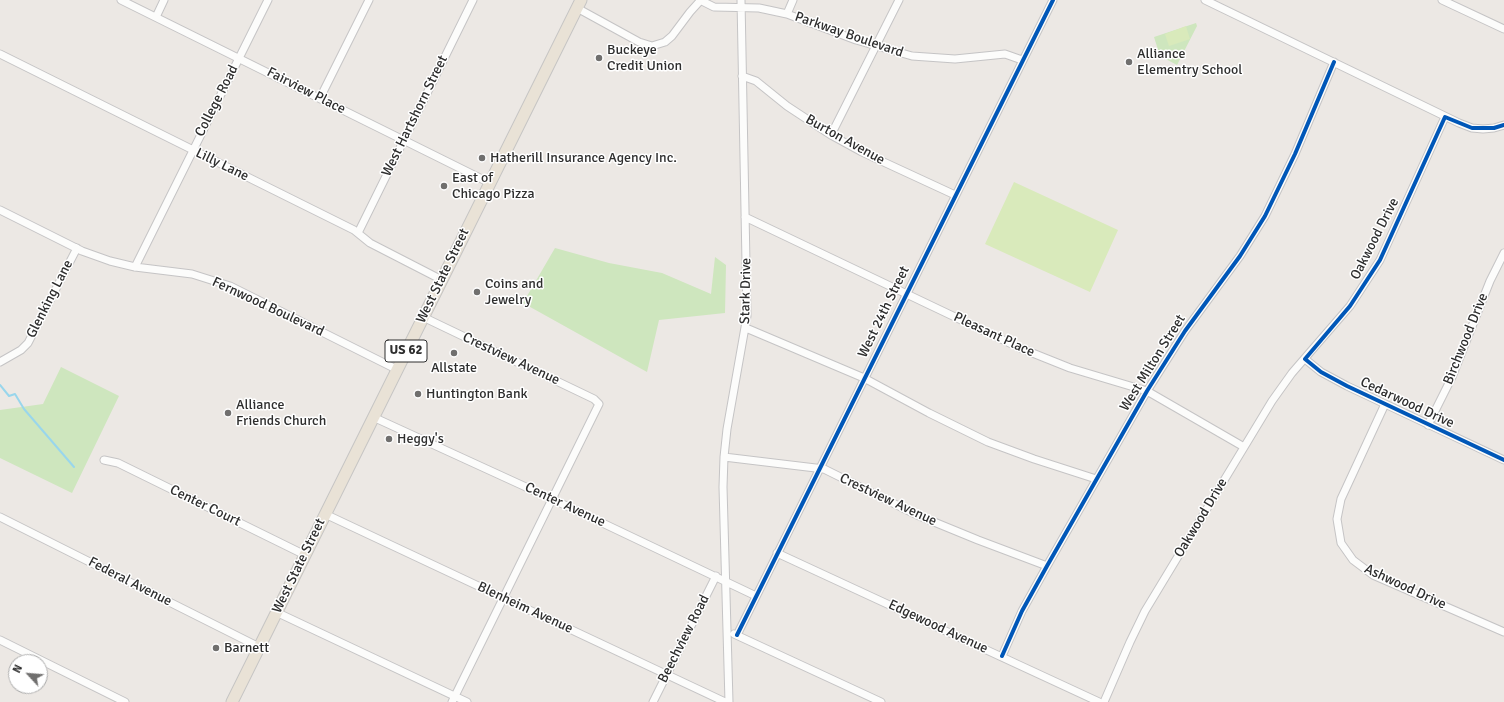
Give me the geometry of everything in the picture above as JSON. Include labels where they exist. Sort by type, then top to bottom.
[{"type":"highway","name":"West State Street","points":[[232,702],[579,4]]},
{"type":"street","name":"Fairview Place","points":[[121,0],[490,183]]},
{"type":"street","points":[[156,17],[164,0]]},
{"type":"street","name":"College Road","points":[[135,267],[268,0]]},
{"type":"street","points":[[320,98],[369,0]]},
{"type":"street","name":"West Hartshorn Street","points":[[358,233],[473,0]]},
{"type":"street","name":"Parkway Boulevard","points":[[579,4],[638,42],[652,46],[661,44],[672,36],[700,0],[714,7],[741,3],[787,14],[875,47],[912,56],[965,59],[1005,54],[1022,60]]},
{"type":"street","points":[[787,14],[793,0]]},
{"type":"street","points":[[831,135],[899,0]]},
{"type":"street","name":"West 24th Street","points":[[737,635],[1053,0]]},
{"type":"street","points":[[1205,0],[1446,117],[1472,128],[1494,128],[1504,125]]},
{"type":"street","points":[[1442,0],[1504,29]]},
{"type":"street","name":"Stark Drive","points":[[729,702],[724,457],[727,429],[746,328],[741,3]]},
{"type":"street","name":"Lilly Lane","points":[[0,54],[358,233],[375,246],[442,280]]},
{"type":"street","name":"West Milton Street","points":[[1002,656],[1019,617],[1046,566],[1147,391],[1185,331],[1240,256],[1265,216],[1286,175],[1334,62]]},
{"type":"street","name":"Burton Avenue","points":[[742,76],[756,81],[787,106],[831,135],[862,152],[955,195]]},
{"type":"street","name":"Oakwood Drive","points":[[1104,702],[1142,618],[1272,401],[1304,359],[1350,306],[1376,266],[1389,243],[1446,117]]},
{"type":"street","name":"Fernwood Boulevard","points":[[0,210],[76,248],[103,259],[135,267],[192,274],[230,286],[396,370]]},
{"type":"street","name":"Pleasant Place","points":[[745,217],[1047,360],[1092,376],[1147,391],[1244,447]]},
{"type":"street","name":"Glenking Lane","points":[[0,362],[21,350],[28,343],[76,248]]},
{"type":"street","name":"Birchwood Drive","points":[[1428,425],[1452,377],[1490,281],[1504,253]]},
{"type":"street","name":"Crestview Avenue","points":[[423,317],[598,402],[598,407],[552,499]]},
{"type":"street","points":[[746,328],[864,378],[929,413],[988,442],[1096,479]]},
{"type":"street","name":"Cedarwood Drive","points":[[1304,359],[1334,380],[1504,460]]},
{"type":"street","name":"Ashwood Drive","points":[[1385,404],[1341,499],[1337,519],[1342,543],[1352,560],[1373,575],[1504,632]]},
{"type":"street","name":"Center Avenue","points":[[373,417],[552,499],[756,596]]},
{"type":"street","name":"Crestview Avenue","points":[[724,457],[819,468],[917,515],[1046,566]]},
{"type":"street","name":"Center Court","points":[[104,460],[118,463],[305,555]]},
{"type":"street","points":[[453,699],[552,499]]},
{"type":"street","name":"Blenheim Avenue","points":[[325,514],[725,702]]},
{"type":"street","name":"Federal Avenue","points":[[0,517],[259,648]]},
{"type":"street","name":"Edgewood Avenue","points":[[777,553],[1099,702]]},
{"type":"street","name":"Beechview Road","points":[[653,702],[716,576]]},
{"type":"street","points":[[276,612],[453,699],[467,702]]},
{"type":"street","points":[[728,632],[881,702]]},
{"type":"street","points":[[0,640],[125,702]]},
{"type":"green space","points":[[1196,23],[1197,26],[1177,65],[1160,56],[1154,37]]},
{"type":"green space","points":[[1186,26],[1190,39],[1169,46],[1165,34]]},
{"type":"green space","points":[[1014,182],[1118,230],[1090,292],[985,244]]},
{"type":"green space","points":[[555,248],[609,263],[662,273],[711,294],[715,257],[726,265],[725,313],[659,320],[647,372],[523,303]]},
{"type":"green space","points":[[61,367],[119,396],[72,493],[0,458],[0,410],[43,404]]},
{"type":"waterway","points":[[0,385],[9,396],[15,394],[24,409],[74,467]]},
{"type":"cycle path","points":[[737,635],[1053,0]]},
{"type":"cycle path","points":[[1002,656],[1022,611],[1147,391],[1185,331],[1240,256],[1265,216],[1295,154],[1334,62]]},
{"type":"cycle path","points":[[1504,125],[1494,128],[1472,128],[1445,117],[1380,260],[1350,306],[1305,359],[1321,372],[1347,386],[1504,460]]},
{"type":"place","name":"Buckeye Credit Union","points":[[599,58]]},
{"type":"place","name":"Alliance Elementry School","points":[[1129,62]]},
{"type":"place","name":"Hatherill Insurance Agency Inc.","points":[[482,158]]},
{"type":"place","name":"East of Chicago Pizza","points":[[444,186]]},
{"type":"place","name":"Coins and Jewelry","points":[[477,292]]},
{"type":"place","name":"Allstate","points":[[454,353]]},
{"type":"place","name":"Huntington Bank","points":[[418,394]]},
{"type":"place","name":"Alliance Friends Church","points":[[228,413]]},
{"type":"place","name":"Heggy's","points":[[389,439]]},
{"type":"place","name":"Barnett","points":[[216,648]]}]
